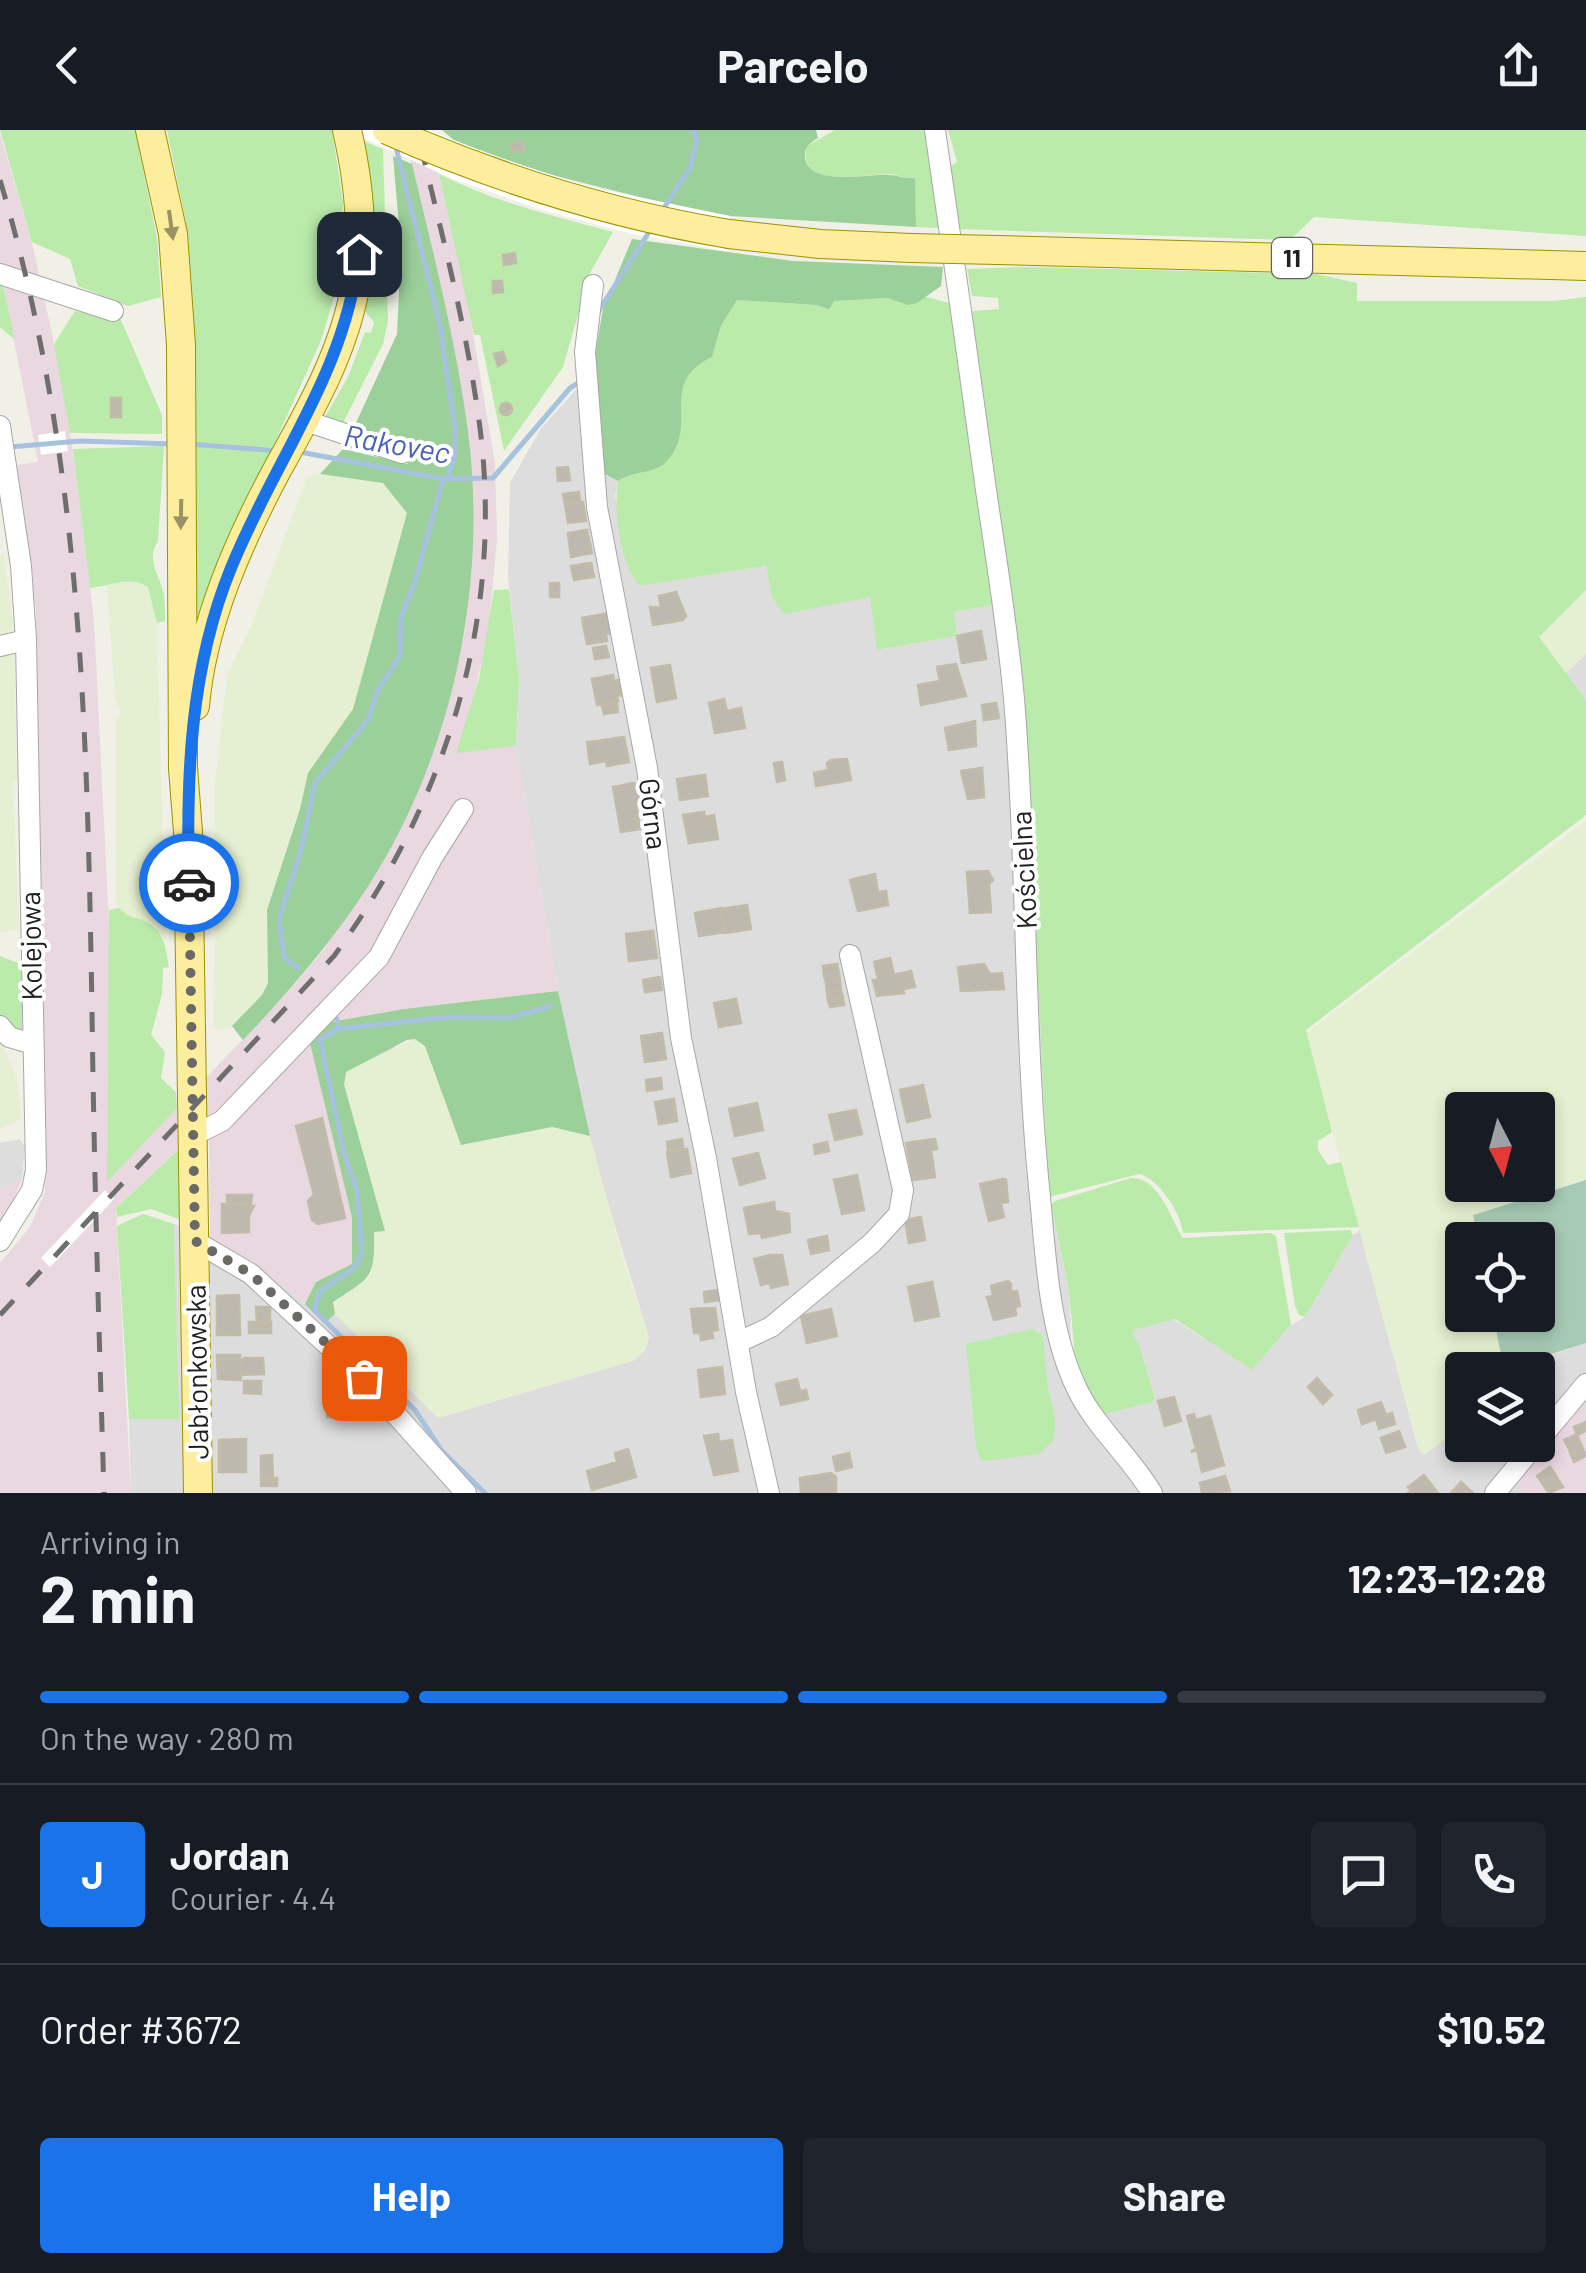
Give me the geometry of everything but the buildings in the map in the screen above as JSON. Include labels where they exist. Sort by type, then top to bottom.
[{"type":"main road","points":[[150,130],[172,234],[181,345],[183,768],[188,832]]},
{"type":"main road","points":[[188,832],[195,700],[203,657],[231,567],[328,374],[355,288],[360,210],[347,130]]},
{"type":"main road","name":"11","points":[[388,130],[479,169],[560,197],[627,215],[728,234],[912,248],[1586,266]]},
{"type":"main road","name":"Jabłonkowska","points":[[188,832],[198,1493]]},
{"type":"street","name":"Kościelna","points":[[935,130],[1003,600],[1013,696],[1027,927],[1029,1093],[1048,1277],[1063,1349],[1078,1391],[1097,1421],[1135,1464],[1152,1493]]},
{"type":"street","points":[[0,274],[113,310]]},
{"type":"street","name":"Górna","points":[[594,285],[585,352],[597,507],[647,768],[680,1038],[769,1493]]},
{"type":"street","points":[[300,429],[402,453]]},
{"type":"street","name":"Kolejowa","points":[[0,1241],[32,1190],[36,1170],[26,640],[21,566],[1,430]]},
{"type":"street","points":[[0,646],[26,640]]},
{"type":"street","points":[[192,1136],[222,1121],[378,957],[463,809]]},
{"type":"street","points":[[739,1342],[772,1328],[872,1243],[899,1214],[903,1190],[850,954]]},
{"type":"street","points":[[0,1026],[9,1037],[33,1044]]},
{"type":"street","points":[[195,1241],[251,1274],[364,1378],[466,1493]]},
{"type":"street","points":[[1555,1421],[1586,1384]]},
{"type":"street","points":[[1494,1493],[1520,1462]]},
{"type":"shaded area","points":[[404,130],[429,130],[468,304],[495,463],[497,540],[488,635],[457,752],[516,746],[558,991],[404,1009],[352,1217],[352,1265],[316,1282],[305,1304],[226,1246],[210,1239],[209,1120],[116,1208],[131,1493],[0,1493],[0,1263],[30,1227],[45,1192],[36,610],[16,465],[38,462],[0,270],[0,134],[32,242],[59,366],[94,620],[111,965],[108,1180],[290,990],[324,949],[390,848],[445,716],[465,631],[470,587],[471,465],[445,309]]},
{"type":"shaded area","points":[[579,386],[603,473],[618,481],[615,496],[640,586],[766,566],[772,597],[870,597],[878,650],[957,636],[953,612],[997,604],[1024,713],[1049,1197],[1069,1290],[1072,1359],[1152,1401],[1155,1397],[1139,1344],[1133,1337],[1134,1330],[1171,1318],[1253,1369],[1291,1325],[1305,1317],[1353,1235],[1360,1230],[1418,1448],[1423,1455],[1445,1439],[1445,1462],[1531,1462],[1515,1480],[1524,1493],[131,1493],[129,1419],[178,1419],[174,1224],[226,1246],[305,1304],[323,1324],[335,1314],[438,1418],[635,1360],[649,1338],[592,1150],[564,1026],[516,746],[519,679],[508,576],[510,483],[540,430]]},
{"type":"shaded area","points":[[1586,654],[1586,700],[1566,673]]},
{"type":"shaded area","points":[[20,1139],[25,1147],[22,1180],[0,1188],[0,1143]]},
{"type":"shaded area","points":[[22,1180],[5,1217],[0,1224],[0,1188]]},
{"type":"shaded area","points":[[1586,1343],[1586,1400],[1555,1435],[1555,1354]]},
{"type":"shaded area","points":[[1586,1400],[1586,1493],[1524,1493],[1515,1480],[1531,1462],[1555,1462],[1555,1435]]},
{"type":"green space","points":[[0,130],[135,130],[157,238],[161,297],[128,306],[78,286],[70,259],[32,242]]},
{"type":"green space","points":[[167,130],[332,130],[343,202],[336,290],[322,338],[227,549],[197,628],[195,382],[186,222]]},
{"type":"green space","points":[[442,130],[816,130],[818,138],[808,146],[805,157],[817,173],[915,178],[916,227],[730,216],[683,208],[544,173],[455,141]]},
{"type":"green space","points":[[835,130],[929,130],[941,228],[916,227],[914,178],[890,174],[835,176],[812,169],[806,160],[807,146]]},
{"type":"green space","points":[[948,130],[1586,130],[1586,236],[1314,217],[1290,240],[957,229],[948,168],[957,162]]},
{"type":"green space","points":[[361,140],[383,149],[388,321],[383,344],[342,425],[325,417],[348,377],[365,332],[371,333],[374,322],[366,313]]},
{"type":"green space","points":[[393,156],[412,164],[463,397],[473,490],[468,609],[442,726],[397,837],[339,928],[243,1040],[232,1026],[262,995],[268,983],[267,910],[308,773],[353,709],[407,513],[383,483],[320,474],[343,449],[407,464],[417,451],[354,427],[397,334],[401,249]]},
{"type":"green space","points":[[439,174],[503,200],[613,232],[590,273],[563,367],[504,451],[480,335],[474,335]]},
{"type":"green space","points":[[632,239],[793,261],[943,267],[941,286],[908,305],[888,298],[834,301],[829,309],[737,300],[721,326],[712,357],[686,379],[681,432],[668,460],[657,468],[618,481],[603,473],[592,371],[603,309]]},
{"type":"green space","points":[[967,269],[1316,274],[1357,283],[1357,301],[1554,301],[1586,297],[1586,590],[1539,637],[1586,700],[1586,815],[1306,1030],[1332,1132],[1318,1141],[1318,1150],[1328,1165],[1341,1162],[1359,1227],[1183,1233],[1168,1198],[1139,1174],[1049,1197],[1024,713],[971,321],[973,311],[999,309],[998,298],[972,296]]},
{"type":"green space","points":[[2,282],[15,340],[0,327]]},
{"type":"green space","points":[[923,296],[949,303],[955,318],[997,604],[954,612],[957,636],[877,650],[870,597],[784,614],[772,597],[766,566],[640,586],[627,565],[620,537],[618,481],[657,468],[668,460],[681,432],[686,379],[712,357],[721,326],[737,300],[828,308],[834,301],[888,298],[917,303]]},
{"type":"green space","points":[[75,311],[121,320],[162,415],[162,434],[70,433],[54,344]]},
{"type":"green space","points":[[164,446],[158,541],[153,555],[164,596],[165,621],[157,623],[148,587],[127,582],[90,588],[73,449]]},
{"type":"green space","points":[[320,474],[383,483],[408,513],[353,709],[308,773],[267,910],[268,983],[262,995],[231,1027],[220,1030],[214,1027],[215,914],[219,911],[219,902],[214,899],[215,785],[227,675],[252,624],[307,477]]},
{"type":"green space","points":[[4,554],[14,630],[0,636],[0,556]]},
{"type":"green space","points":[[128,579],[148,586],[157,623],[165,939],[148,923],[132,920],[116,900],[116,719],[121,713],[115,697],[107,586]]},
{"type":"green space","points":[[509,589],[519,679],[516,746],[456,753],[479,678],[494,590]]},
{"type":"green space","points":[[1586,590],[1586,654],[1566,673],[1538,637]]},
{"type":"green space","points":[[14,649],[17,779],[13,783],[19,930],[0,932],[0,651]]},
{"type":"green space","points":[[1586,821],[1586,1180],[1555,1190],[1555,1092],[1445,1092],[1445,1202],[1515,1202],[1473,1215],[1474,1222],[1445,1222],[1445,1332],[1496,1332],[1501,1352],[1445,1352],[1445,1440],[1423,1456],[1306,1033]]},
{"type":"green space","points":[[119,908],[154,927],[166,948],[169,967],[163,968],[162,994],[151,1035],[165,1052],[161,1078],[176,1092],[177,1108],[107,1182],[109,910]]},
{"type":"green space","points":[[0,956],[18,963],[23,975],[22,1030],[16,1032],[0,1015]]},
{"type":"green space","points":[[558,991],[590,1136],[552,1127],[461,1145],[425,1046],[415,1039],[346,1072],[344,1085],[385,1231],[374,1232],[368,1275],[333,1302],[335,1314],[324,1324],[305,1304],[316,1282],[352,1264],[352,1217],[309,1039],[331,1022],[404,1009]]},
{"type":"green space","points":[[0,1037],[17,1079],[21,1119],[0,1129]]},
{"type":"green space","points":[[415,1039],[425,1045],[461,1145],[552,1127],[590,1136],[649,1338],[646,1349],[635,1360],[438,1418],[335,1314],[332,1302],[372,1272],[374,1231],[384,1231],[343,1080],[346,1072],[359,1064]]},
{"type":"green space","points":[[179,1149],[179,1219],[151,1209],[117,1217],[116,1208]]},
{"type":"green space","points":[[1131,1178],[1150,1184],[1157,1192],[1183,1238],[1271,1233],[1276,1236],[1291,1325],[1252,1370],[1175,1319],[1134,1330],[1133,1337],[1139,1344],[1155,1398],[1105,1414],[1097,1408],[1072,1359],[1069,1290],[1051,1205]]},
{"type":"green space","points":[[1586,1180],[1586,1343],[1555,1353],[1501,1352],[1496,1332],[1555,1332],[1555,1222],[1474,1222],[1473,1215],[1515,1202],[1555,1202],[1555,1190]]},
{"type":"green space","points":[[143,1214],[174,1224],[179,1419],[129,1419],[117,1226]]},
{"type":"green space","points":[[1350,1230],[1353,1235],[1305,1317],[1299,1315],[1284,1233]]},
{"type":"green space","points":[[1033,1329],[1043,1336],[1055,1416],[1053,1441],[1039,1454],[980,1459],[966,1344]]},
{"type":"pier","points":[[346,130],[429,130],[499,158],[590,187],[730,216],[727,251],[632,234],[539,209],[448,177]]},
{"type":"pier","points":[[65,431],[68,451],[41,455],[38,435]]},
{"type":"pier","points":[[105,1190],[114,1199],[50,1267],[41,1258]]},
{"type":"waterway","name":"Rakovec","points":[[662,211],[690,168],[697,139],[692,130]]},
{"type":"waterway","points":[[395,143],[439,321],[455,428],[455,455],[447,479]]},
{"type":"waterway","name":"Rakovec","points":[[598,312],[651,229]]},
{"type":"waterway","name":"Rakovec","points":[[300,452],[443,479],[493,478],[570,388],[583,380]]},
{"type":"waterway","name":"Rakovec","points":[[10,447],[80,441],[174,444]]},
{"type":"waterway","name":"Rakovec","points":[[190,444],[279,451]]},
{"type":"waterway","points":[[298,968],[284,957],[279,919],[301,850],[315,783],[368,720],[378,690],[400,656],[401,617],[415,582],[443,479]]},
{"type":"waterway","points":[[338,1029],[449,1017],[509,1018],[551,1006]]},
{"type":"waterway","points":[[337,1019],[338,1029],[320,1040],[344,1153],[357,1190],[362,1255],[353,1269],[320,1291],[314,1310],[415,1410],[442,1451],[485,1493]]},
{"type":"railway","points":[[0,1315],[334,956],[373,897],[436,772],[458,706],[474,638],[483,569],[485,499],[480,428],[468,353],[417,130]]},
{"type":"railway","points":[[0,180],[27,282],[48,385],[75,592],[87,800],[104,1493]]},
{"type":"way so far","points":[[189,883],[195,1241],[251,1274],[364,1378]]},
{"type":"route","points":[[189,883],[195,700],[214,616],[231,567],[328,374],[347,322],[359,254]]}]
